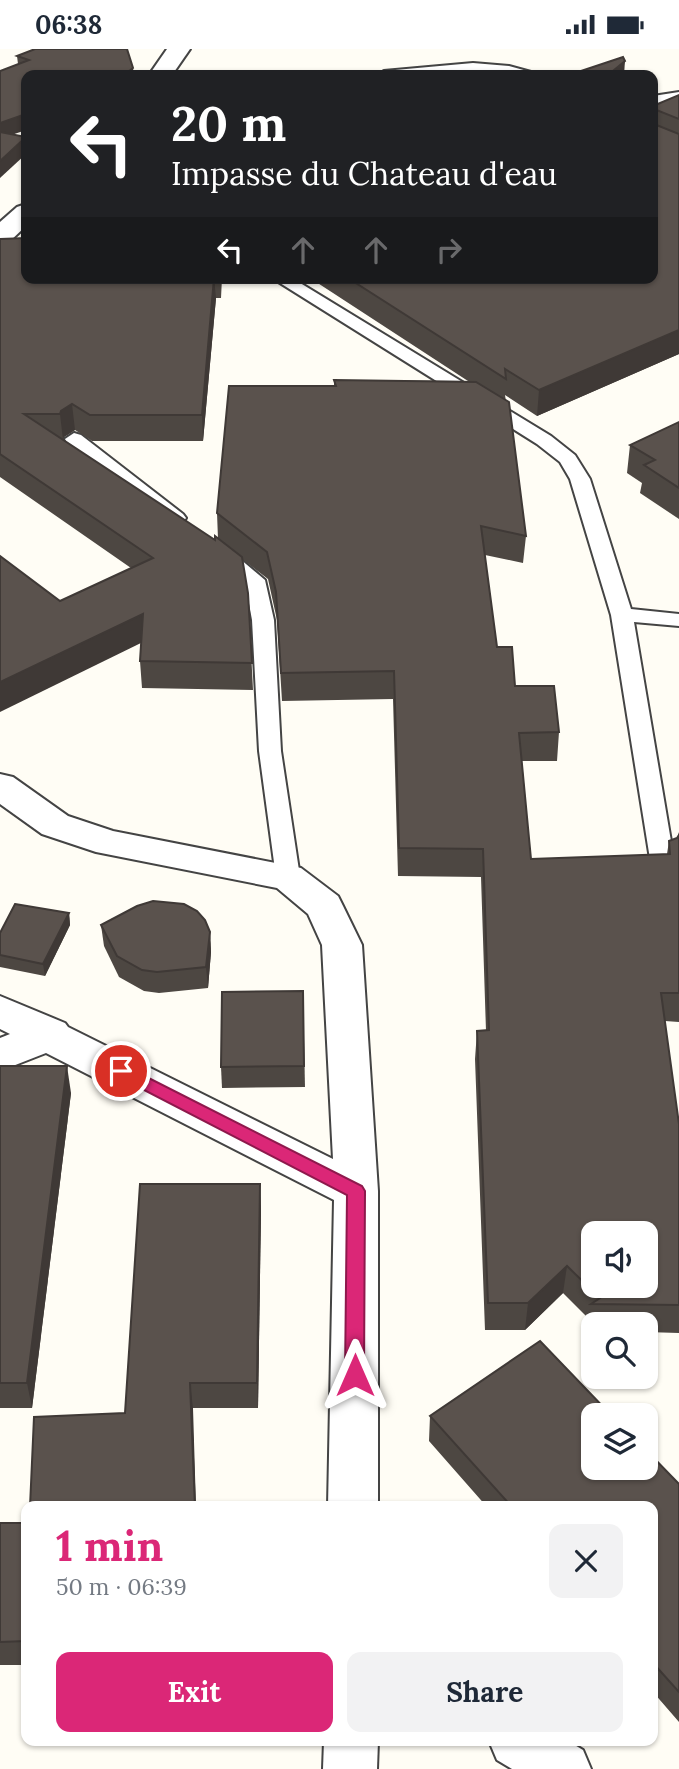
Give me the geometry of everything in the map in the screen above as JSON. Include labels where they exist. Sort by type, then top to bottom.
[{"type":"street","points":[[163,70],[178,49]]},
{"type":"street","points":[[0,236],[21,217]]},
{"type":"street","points":[[0,786],[55,825],[109,843],[288,877],[324,906],[342,945],[356,1191],[354,1501]]},
{"type":"street","points":[[0,1011],[51,1034],[356,1191]]},
{"type":"street","points":[[0,1055],[51,1034]]},
{"type":"street","points":[[351,1746],[351,1769]]},
{"type":"street","points":[[525,1746],[564,1769]]},
{"type":"lane","points":[[442,70],[477,67],[509,70]]},
{"type":"lane","points":[[658,99],[679,96]]},
{"type":"lane","points":[[290,284],[544,440],[568,459],[580,479],[622,615],[662,859]]},
{"type":"lane","points":[[74,439],[255,580],[263,620],[270,751],[288,877]]},
{"type":"lane","points":[[622,615],[679,620]]},
{"type":"building","points":[[35,49],[127,49],[133,68],[21,70],[21,116],[0,123],[0,71],[29,60],[17,56]]},
{"type":"building","points":[[623,57],[625,61],[614,70],[584,70]]},
{"type":"building","points":[[679,95],[679,119],[658,111],[658,104]]},
{"type":"building","points":[[658,126],[679,134],[679,330],[539,390],[505,369],[506,379],[357,284],[658,284]]},
{"type":"building","points":[[0,132],[21,136],[21,142],[0,161]]},
{"type":"building","points":[[21,238],[21,284],[213,284],[202,415],[90,415],[72,404],[60,414],[24,414],[215,540],[215,536],[242,557],[248,593],[252,663],[140,661],[143,614],[0,682],[0,556],[60,601],[153,558],[0,454],[0,239]]},
{"type":"building","points":[[334,380],[476,382],[509,402],[526,536],[481,526],[497,647],[512,647],[515,686],[554,686],[559,732],[519,733],[531,859],[670,854],[669,841],[679,835],[679,993],[661,993],[679,1124],[679,1305],[591,1304],[600,1298],[658,1298],[658,1221],[581,1221],[581,1280],[567,1266],[528,1303],[488,1303],[477,1031],[489,1030],[483,849],[399,848],[394,671],[281,673],[276,592],[267,552],[217,513],[229,386],[336,386]]},
{"type":"building","points":[[679,422],[679,488],[644,465],[655,460],[630,445]]},
{"type":"building","points":[[153,901],[184,904],[197,911],[205,920],[210,932],[206,967],[157,972],[142,970],[117,956],[101,925],[137,906]]},
{"type":"building","points":[[15,904],[69,913],[43,964],[0,955],[0,933]]},
{"type":"building","points":[[303,991],[304,1066],[221,1067],[222,992]]},
{"type":"building","points":[[0,1066],[67,1066],[27,1383],[0,1383]]},
{"type":"building","points":[[140,1184],[260,1184],[257,1383],[190,1383],[195,1501],[30,1501],[34,1417],[125,1413]]},
{"type":"building","points":[[540,1341],[581,1384],[581,1389],[586,1389],[600,1403],[581,1403],[581,1480],[658,1480],[658,1462],[679,1484],[679,1692],[658,1669],[658,1501],[507,1501],[430,1416]]},
{"type":"building","points":[[0,1523],[21,1523],[21,1641],[0,1642]]},
{"type":"route","points":[[121,1071],[356,1191],[355,1375]]}]
